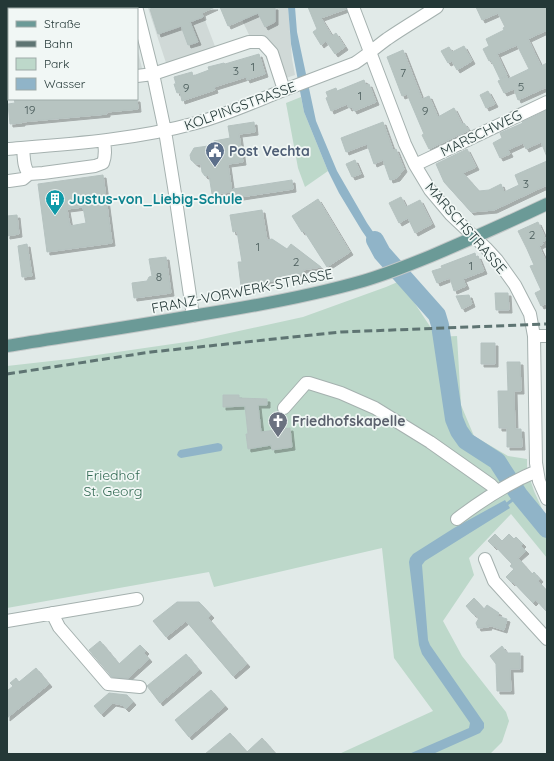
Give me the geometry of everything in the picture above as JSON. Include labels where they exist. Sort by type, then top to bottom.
[{"type":"main road","name":"FRANZ-VORWERK-STRASSE","points":[[7,346],[241,308],[323,292],[389,273],[476,238],[547,204]]},
{"type":"street","name":"MARSCHSTRASSE","points":[[353,7],[405,144],[415,165],[430,190],[451,215],[497,260],[515,285],[530,314],[534,336],[535,453],[537,471],[542,490],[547,499]]},
{"type":"street","name":"KOLPINGSTRASSE","points":[[7,149],[86,143],[165,131],[226,114],[355,63],[364,58],[370,51],[387,38],[437,7]]},
{"type":"street","points":[[138,13],[165,131],[193,316]]},
{"type":"street","points":[[138,76],[153,74],[249,42],[262,42],[272,53],[288,89]]},
{"type":"street","name":"MARSCHWEG","points":[[415,165],[547,102]]},
{"type":"street","points":[[9,181],[23,179],[29,174],[95,166],[102,163],[106,152],[104,140]]},
{"type":"street","points":[[23,148],[25,167],[29,174]]},
{"type":"street","points":[[534,336],[547,336]]},
{"type":"street","points":[[284,408],[306,383],[309,382],[341,393],[375,408],[430,442],[491,485],[501,488]]},
{"type":"street","points":[[457,519],[501,488],[537,471]]},
{"type":"street","points":[[485,559],[494,581],[547,639]]},
{"type":"street","points":[[7,621],[137,599]]},
{"type":"street","points":[[52,613],[59,627],[108,684],[140,687]]},
{"type":"shaded area","points":[[7,7],[126,7],[8,8],[7,86]]},
{"type":"shaded area","points":[[200,7],[216,49],[167,66],[148,8]]},
{"type":"shaded area","points":[[236,7],[288,7],[292,59],[295,75],[277,81],[263,52],[250,37]]},
{"type":"shaded area","points":[[138,52],[143,72],[138,72]]},
{"type":"green space","points":[[301,97],[304,112],[328,171],[305,187],[298,168],[286,103]]},
{"type":"green space","name":"Friedhof St. Georg","points":[[400,281],[437,337],[457,336],[461,405],[474,436],[508,456],[527,459],[527,470],[534,491],[544,513],[547,516],[547,558],[511,514],[469,558],[474,575],[443,621],[462,656],[506,712],[509,721],[502,742],[490,754],[339,754],[433,711],[394,658],[382,548],[214,587],[209,572],[7,608],[7,366],[69,359],[193,341],[303,317]]},
{"type":"water","points":[[288,7],[295,7],[297,32],[316,121],[337,171],[367,223],[391,258],[383,261],[362,231],[339,193],[328,171],[304,112],[291,44]]},
{"type":"water","points":[[218,443],[222,446],[221,451],[181,458],[177,455],[180,450]]},
{"type":"water","points":[[505,500],[510,508],[425,561],[422,565],[428,640],[484,723],[484,728],[480,733],[433,754],[409,754],[469,728],[470,723],[422,654],[419,645],[409,562],[410,558],[413,554],[454,528]]},
{"type":"building","points":[[156,7],[215,7],[202,13],[203,17],[190,22],[198,42],[188,45],[181,26],[158,34],[150,9]]},
{"type":"building","points":[[220,7],[275,7],[275,22],[265,27],[258,13],[228,26]]},
{"type":"building","points":[[308,7],[346,7],[346,9],[321,18],[332,36],[336,33],[345,47],[335,54],[326,41],[321,45],[313,32],[317,29]]},
{"type":"building","points":[[476,7],[547,7],[547,30],[528,39],[541,66],[547,63],[547,87],[518,100],[514,89],[504,93],[498,81],[507,76],[508,79],[529,69],[517,45],[497,54],[507,75],[500,79],[491,60],[489,61],[483,49],[489,46],[486,39],[504,30],[503,28],[505,27],[498,13],[482,20]]},
{"type":"building","points":[[464,46],[472,61],[457,70],[452,61],[448,63],[441,51],[449,47],[452,52]]},
{"type":"building","points":[[403,50],[422,99],[429,96],[438,117],[454,108],[462,124],[464,123],[469,130],[429,149],[422,135],[424,134],[407,94],[402,96],[387,57]]},
{"type":"building","points":[[259,54],[265,74],[247,80],[246,77],[214,87],[215,90],[182,101],[180,92],[177,93],[174,84],[176,84],[174,77],[192,72],[193,76],[209,70],[208,67],[225,64]]},
{"type":"building","points":[[364,80],[366,85],[369,84],[376,102],[354,111],[352,107],[349,108],[347,104],[331,111],[326,98],[328,97],[326,92],[336,88],[337,91]]},
{"type":"building","points":[[488,91],[495,104],[486,108],[480,95]]},
{"type":"building","points":[[14,100],[137,100],[138,109],[107,112],[107,114],[10,124],[8,104],[15,103]]},
{"type":"building","points":[[547,110],[547,157],[541,142],[526,149],[523,143],[508,150],[510,154],[500,158],[493,143],[502,138],[500,133]]},
{"type":"building","name":"Post Vechta","points":[[254,122],[255,132],[239,134],[243,162],[228,164],[232,192],[212,194],[209,175],[205,176],[202,172],[201,164],[196,164],[191,160],[190,155],[194,148],[215,145],[214,141],[230,138],[228,126]]},
{"type":"building","points":[[383,122],[393,150],[396,149],[404,169],[397,178],[390,180],[383,160],[374,164],[367,144],[346,152],[341,138]]},
{"type":"building","points":[[467,149],[476,167],[463,173],[479,191],[489,190],[501,184],[504,192],[519,185],[515,175],[547,161],[547,185],[494,210],[471,212],[444,182],[436,164]]},
{"type":"building","points":[[355,160],[361,174],[352,177],[346,164]]},
{"type":"building","name":"Justus-von_Liebig-Schule","points":[[103,175],[112,243],[47,252],[38,184]],"holes":[[[83,207],[86,223],[70,226],[67,209]]]},
{"type":"building","points":[[292,180],[293,189],[234,198],[233,189]]},
{"type":"building","points":[[401,197],[406,207],[420,200],[432,224],[415,233],[408,218],[399,223],[389,203]]},
{"type":"building","points":[[318,199],[350,252],[327,267],[304,231],[302,232],[292,216]]},
{"type":"building","points":[[262,210],[267,240],[272,239],[287,249],[291,244],[321,267],[303,270],[304,273],[273,278],[273,281],[241,286],[238,262],[242,262],[237,231],[233,232],[230,215]]},
{"type":"building","points":[[17,215],[19,234],[7,236],[7,216]]},
{"type":"building","points":[[538,222],[546,240],[539,246],[547,264],[547,303],[541,306],[535,293],[541,290],[530,266],[534,265],[518,231]]},
{"type":"building","points":[[27,244],[32,276],[22,277],[18,246]]},
{"type":"building","points":[[475,253],[476,257],[478,256],[484,271],[463,279],[466,286],[454,291],[450,278],[437,283],[432,271]]},
{"type":"building","points":[[166,257],[171,293],[134,298],[132,283],[147,281],[149,277],[152,276],[149,259]]},
{"type":"building","points":[[495,293],[508,293],[509,310],[496,310]]},
{"type":"building","points":[[469,295],[472,304],[462,309],[456,296]]},
{"type":"building","points":[[481,343],[495,343],[495,364],[481,364]]},
{"type":"building","points":[[507,362],[520,362],[521,391],[514,391],[515,429],[521,429],[522,447],[507,447],[507,428],[499,428],[498,391],[508,391]]},
{"type":"building","points":[[223,395],[239,395],[239,398],[267,399],[267,405],[258,405],[261,432],[290,428],[292,447],[272,450],[271,445],[248,449],[245,406],[223,407]]},
{"type":"building","points":[[495,534],[502,541],[509,534],[514,539],[516,537],[523,544],[521,546],[526,551],[518,558],[532,574],[534,572],[540,579],[538,581],[547,591],[547,612],[536,600],[533,603],[513,582],[512,583],[506,577],[514,569],[510,566],[512,564],[495,546],[494,547],[488,541]]},
{"type":"building","points":[[474,598],[484,609],[487,605],[499,613],[497,616],[507,619],[504,630],[488,625],[489,627],[478,628],[476,623],[479,618],[466,606]]},
{"type":"building","points":[[177,602],[199,602],[211,615],[208,618],[247,664],[233,676],[186,621],[166,637],[153,621]]},
{"type":"building","points":[[100,641],[119,664],[140,645],[146,651],[144,653],[149,659],[128,678],[112,677],[89,650]]},
{"type":"building","points":[[502,646],[507,653],[520,653],[520,669],[510,669],[511,691],[497,691],[496,664],[490,656]]},
{"type":"building","points":[[186,654],[199,670],[160,703],[147,686]]},
{"type":"building","points":[[36,668],[49,684],[7,718],[7,691],[13,686],[10,683],[16,678],[19,682]]},
{"type":"building","points":[[211,690],[225,706],[189,737],[175,720]]},
{"type":"building","points":[[109,693],[127,695],[133,702],[126,709],[122,705],[113,703],[101,714],[94,706]]},
{"type":"building","points":[[230,733],[247,752],[262,738],[276,754],[205,754]]},
{"type":"waterway","points":[[375,240],[382,253],[437,315],[440,325],[454,419],[459,431],[466,441],[497,461],[519,495],[547,529]]},
{"type":"waterway","points":[[507,504],[519,495]]},
{"type":"railway","points":[[7,374],[151,352],[341,332],[547,324]]},
{"type":"place","name":"Post Vechta","points":[[215,168]]},
{"type":"place","name":"Justus-von_Liebig-Schule","points":[[55,216]]},
{"type":"place","name":"Friedhofskapelle","points":[[278,438]]}]
